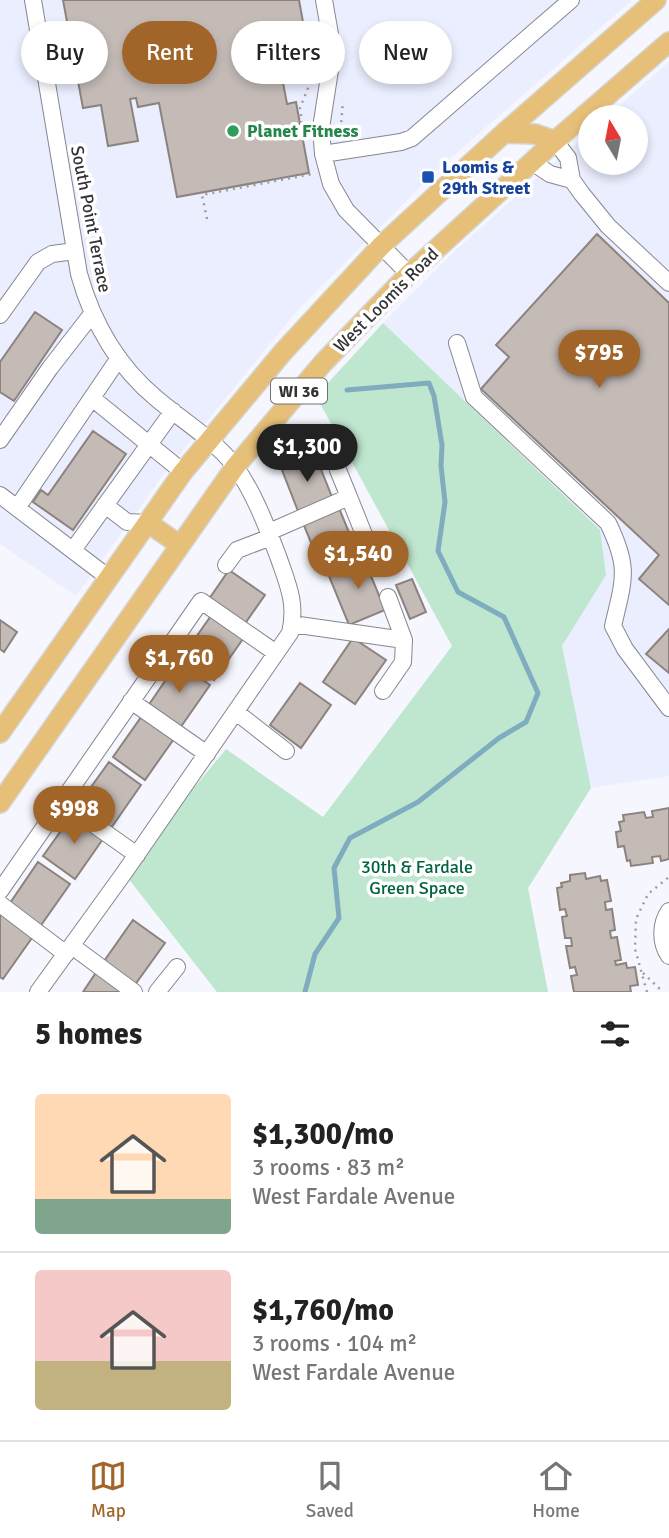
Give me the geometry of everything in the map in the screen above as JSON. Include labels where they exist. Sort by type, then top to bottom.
[{"type":"main road","name":"WI 36","points":[[0,733],[183,472],[283,352],[382,245],[504,133],[656,0]]},
{"type":"main road","name":"West Loomis Road","points":[[0,803],[235,467],[323,363],[409,274],[669,42]]},
{"type":"main road","points":[[504,133],[535,134],[555,141]]},
{"type":"main road","points":[[148,523],[180,545]]},
{"type":"street","name":"South Point Terrace","points":[[33,0],[79,274],[92,314],[118,358],[155,398],[210,439],[235,467],[263,515],[292,597],[292,624]]},
{"type":"street","points":[[324,0],[333,51],[321,128],[323,154],[331,184],[346,210],[409,274]]},
{"type":"street","points":[[323,154],[412,138],[571,0]]},
{"type":"street","points":[[555,141],[568,158],[572,180],[608,226],[669,283]]},
{"type":"street","points":[[532,162],[550,174],[572,180]]},
{"type":"street","points":[[0,315],[38,262],[52,254],[75,251]]},
{"type":"street","points":[[0,440],[92,314]]},
{"type":"street","points":[[457,342],[474,397],[608,523],[619,546],[625,572],[613,625],[625,649],[669,708]]},
{"type":"street","points":[[17,508],[118,358]]},
{"type":"street","points":[[92,398],[183,472]]},
{"type":"street","points":[[73,551],[173,411]]},
{"type":"street","points":[[338,470],[369,547]]},
{"type":"street","points":[[0,495],[109,578]]},
{"type":"street","points":[[226,565],[237,550],[349,497]]},
{"type":"street","points":[[105,505],[127,522],[148,523]]},
{"type":"street","points":[[383,691],[403,662],[404,640],[388,597]]},
{"type":"street","points":[[0,891],[201,601],[276,653]]},
{"type":"street","points":[[38,992],[290,634],[292,624],[404,640]]},
{"type":"street","points":[[131,701],[207,754]]},
{"type":"street","points":[[236,712],[286,751]]},
{"type":"street","points":[[62,802],[137,855]]},
{"type":"street","points":[[0,904],[134,992]]},
{"type":"street","points":[[669,911],[664,917],[662,933],[664,949],[669,956]]},
{"type":"street","points":[[157,992],[177,967]]},
{"type":"path","points":[[304,135],[300,108],[310,84]]},
{"type":"path","points":[[341,151],[344,89]]},
{"type":"path","points":[[207,219],[202,195],[312,175]]},
{"type":"path","points":[[647,992],[635,949],[636,919],[648,894],[669,877]]},
{"type":"path","points":[[643,973],[663,992]]},
{"type":"shaded area","points":[[0,0],[632,0],[434,173],[296,312],[166,471],[76,596],[0,544]]},
{"type":"shaded area","points":[[669,62],[669,776],[591,788],[562,646],[606,575],[383,323],[458,248],[578,142],[578,175],[648,175],[648,105],[620,105]]},
{"type":"green space","name":"30th & Fardale Green Space","points":[[383,323],[600,530],[606,575],[562,646],[591,788],[528,888],[548,992],[217,992],[124,873],[226,749],[323,817],[452,646],[316,396]]},
{"type":"building","points":[[63,0],[299,0],[303,21],[231,21],[231,84],[283,84],[287,104],[296,102],[309,173],[177,197],[159,103],[138,107],[136,98],[130,99],[138,141],[108,146],[101,105],[83,108],[79,84],[108,84],[108,21],[67,21]]},
{"type":"building","points":[[597,234],[669,303],[669,605],[639,579],[659,555],[481,389],[509,357],[496,345]]},
{"type":"building","points":[[35,312],[62,330],[14,401],[0,392],[0,362]]},
{"type":"building","points":[[93,431],[126,454],[73,530],[33,502],[41,490],[48,495]]},
{"type":"building","points":[[316,457],[332,497],[298,511],[282,470]]},
{"type":"building","points":[[339,508],[359,557],[323,572],[303,523]]},
{"type":"building","points":[[372,558],[379,573],[371,576],[385,610],[349,625],[329,576]]},
{"type":"building","points":[[229,570],[265,595],[244,625],[209,599]]},
{"type":"building","points":[[412,579],[426,612],[410,619],[396,585]]},
{"type":"building","points":[[213,613],[245,636],[214,680],[182,657]]},
{"type":"building","points":[[0,620],[17,632],[4,652],[0,649]]},
{"type":"building","points":[[669,629],[669,673],[646,654]]},
{"type":"building","points":[[353,638],[386,660],[355,704],[323,682]]},
{"type":"building","points":[[178,662],[210,685],[180,728],[148,706]]},
{"type":"building","points":[[300,683],[331,705],[301,748],[270,725]]},
{"type":"building","points":[[144,713],[176,736],[145,780],[113,757]]},
{"type":"building","points":[[109,762],[141,785],[111,828],[78,805]]},
{"type":"building","points":[[669,808],[669,859],[661,861],[660,856],[652,857],[653,863],[631,866],[630,860],[627,861],[624,846],[618,847],[616,832],[621,831],[619,822],[624,821],[623,815],[644,812],[646,818],[653,817],[652,811]]},
{"type":"building","points":[[73,814],[105,836],[75,879],[43,856]]},
{"type":"building","points":[[38,862],[70,884],[39,928],[8,906]]},
{"type":"building","points":[[585,873],[586,879],[600,876],[601,881],[607,880],[611,901],[605,902],[606,910],[612,909],[615,930],[610,931],[611,938],[617,937],[621,960],[615,961],[616,965],[626,963],[627,968],[635,967],[638,985],[630,986],[631,992],[574,992],[571,976],[577,975],[575,967],[570,968],[566,946],[572,946],[571,938],[565,938],[562,917],[567,916],[565,909],[560,910],[557,888],[562,887],[561,883],[570,881],[570,875]]},
{"type":"building","points":[[2,913],[34,935],[3,979],[0,977]]},
{"type":"building","points":[[133,920],[165,943],[134,986],[102,964]]},
{"type":"building","points":[[97,971],[128,992],[83,992]]},
{"type":"waterway","points":[[305,992],[315,954],[339,918],[334,868],[350,838],[418,802],[499,738],[526,722],[538,693],[504,617],[458,592],[438,551],[445,502],[441,466],[442,445],[434,396],[429,383],[347,390]]},
{"type":"place","name":"Planet Fitness","points":[[233,131]]},
{"type":"place","name":"Loomis & 29th Street","points":[[428,177]]}]
